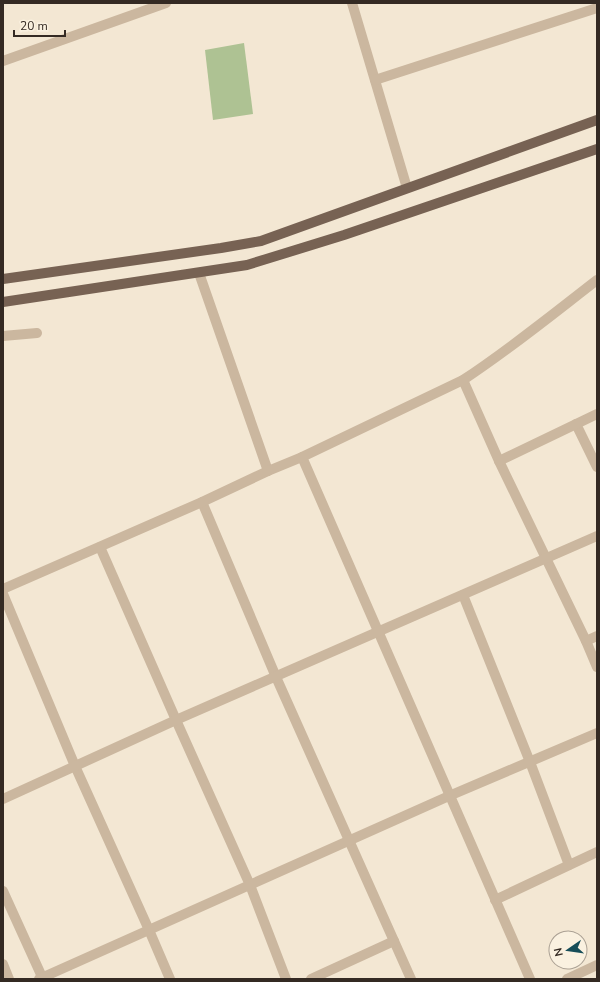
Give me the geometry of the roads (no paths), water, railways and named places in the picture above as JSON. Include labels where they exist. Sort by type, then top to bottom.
[{"type":"main road","points":[[3,278],[221,248],[260,241],[597,120]]},
{"type":"main road","points":[[3,302],[247,265],[344,236],[597,149]]},
{"type":"street","points":[[3,61],[166,3]]},
{"type":"street","points":[[352,3],[406,188]]},
{"type":"street","points":[[375,80],[597,8]]},
{"type":"street","points":[[199,273],[268,471]]},
{"type":"street","points":[[3,589],[202,502],[268,471],[302,458],[463,380],[479,370],[597,280]]},
{"type":"street","points":[[3,336],[37,333]]},
{"type":"street","points":[[463,380],[499,461],[586,641],[597,668]]},
{"type":"street","points":[[499,461],[597,414]]},
{"type":"street","points":[[576,424],[597,467]]},
{"type":"street","points":[[302,458],[530,979]]},
{"type":"street","points":[[202,502],[276,677],[411,979]]},
{"type":"street","points":[[3,799],[176,720],[597,536]]},
{"type":"street","points":[[100,546],[250,885],[286,979]]},
{"type":"street","points":[[3,594],[75,766],[170,979]]},
{"type":"street","points":[[463,595],[530,762],[569,865]]},
{"type":"street","points":[[586,641],[597,636]]},
{"type":"street","points":[[3,891],[42,979],[449,796],[597,733]]},
{"type":"street","points":[[495,900],[597,852]]},
{"type":"street","points":[[311,979],[394,941]]},
{"type":"street","points":[[3,964],[9,979]]},
{"type":"street","points":[[567,979],[597,965]]}]
